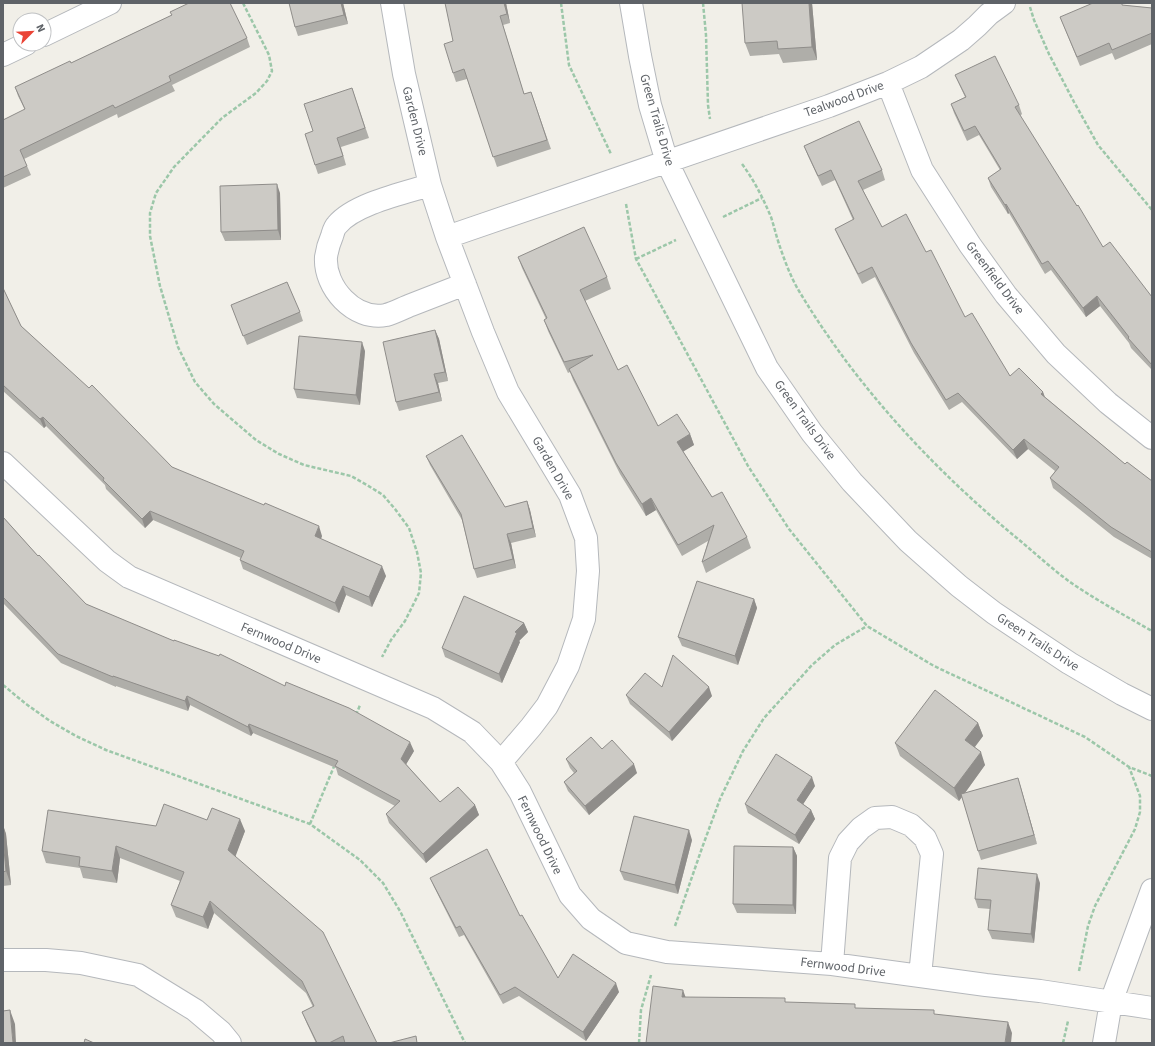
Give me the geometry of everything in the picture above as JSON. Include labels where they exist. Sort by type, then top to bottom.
[{"type":"street","points":[[52,31],[110,3]]},
{"type":"street","name":"Garden Drive","points":[[392,3],[404,74],[430,184],[447,237],[508,392],[570,495],[587,544],[588,571],[584,619],[568,666],[547,706],[501,762]]},
{"type":"street","name":"Green Trails Drive","points":[[631,3],[650,105],[667,162],[767,368],[812,433],[852,482],[908,541],[959,586],[988,609],[1069,663],[1122,694],[1152,709]]},
{"type":"street","name":"Tealwood Drive","points":[[667,162],[829,106],[888,83],[921,66],[961,40],[989,14],[1004,3]]},
{"type":"street","name":"Greenfield Drive","points":[[888,83],[922,170],[970,245],[1006,296],[1056,354],[1108,403],[1152,438]]},
{"type":"street","points":[[447,237],[667,162]]},
{"type":"street","points":[[430,184],[362,207],[349,214],[336,226],[329,243],[326,258],[328,272],[342,299],[354,310],[369,314],[385,315],[465,284]]},
{"type":"street","name":"Fernwood Drive","points":[[3,463],[107,560],[130,577],[433,708],[472,732],[501,762],[520,792],[570,895],[591,919],[626,943],[666,952],[832,964],[1152,1008]]},
{"type":"street","points":[[832,964],[840,858],[848,842],[861,828],[875,818],[892,817],[910,825],[925,838],[932,854],[920,976]]},
{"type":"street","points":[[1104,1043],[1111,1002],[1152,890]]},
{"type":"street","points":[[3,960],[46,960],[81,963],[138,974],[195,1010],[221,1032],[230,1043]]},
{"type":"path","points":[[243,3],[268,55],[272,71],[268,81],[256,93],[222,118],[174,167],[156,192],[150,213],[150,236],[160,286],[178,347],[196,382],[214,404],[256,440],[279,454],[304,465],[351,476],[383,495],[409,528],[417,552],[421,573],[419,593],[405,621],[391,640],[370,681],[355,717]]},
{"type":"path","points":[[703,3],[706,34],[708,105],[711,123],[751,176],[771,218],[779,244],[798,290],[834,345],[862,382],[902,429],[945,473],[997,522],[1069,581],[1116,611],[1152,631]]},
{"type":"path","points":[[1029,3],[1034,20],[1049,54],[1098,145],[1152,210]]},
{"type":"path","points":[[639,1043],[641,1010],[651,975],[666,952],[715,813],[743,752],[764,718],[812,665],[835,645],[867,626]]},
{"type":"path","points":[[3,685],[26,704],[76,736],[106,750],[310,824],[360,860],[383,883],[400,911],[465,1043]]},
{"type":"path","points":[[310,824],[337,760]]},
{"type":"path","points":[[1063,1043],[1088,926],[1095,906],[1135,829],[1140,812],[1140,796],[1129,766]]},
{"type":"building","points":[[189,3],[230,3],[247,38],[169,76],[171,81],[115,108],[113,105],[20,150],[27,166],[3,177],[3,120],[25,109],[15,87],[70,61],[71,63],[172,15],[170,12]]},
{"type":"building","points":[[289,3],[341,3],[344,15],[295,27]]},
{"type":"building","points":[[445,3],[504,3],[507,14],[500,16],[524,94],[531,92],[547,140],[493,157],[464,69],[453,73],[444,44],[453,41]]},
{"type":"building","points":[[742,3],[809,3],[812,47],[778,49],[777,41],[745,43]]},
{"type":"building","points":[[1093,3],[1122,3],[1122,5],[1152,8],[1152,33],[1112,50],[1109,43],[1077,57],[1060,17]]},
{"type":"building","points":[[995,56],[1019,105],[1015,107],[1103,247],[1110,242],[1152,297],[1152,365],[1128,338],[1129,337],[1097,296],[1083,308],[1048,261],[1042,264],[1006,204],[1005,205],[988,178],[1001,169],[975,126],[964,131],[951,104],[966,97],[955,75]]},
{"type":"building","points":[[352,88],[365,128],[337,138],[343,156],[315,165],[305,134],[313,131],[304,104]]},
{"type":"building","points":[[859,121],[882,170],[858,181],[882,227],[906,214],[926,252],[931,250],[965,317],[972,313],[1010,376],[1019,368],[1043,392],[1041,394],[1125,464],[1127,462],[1152,481],[1152,552],[1111,527],[1050,478],[1059,467],[1024,439],[1013,450],[958,393],[946,400],[911,343],[872,267],[858,274],[835,229],[854,219],[831,170],[818,176],[804,146]]},
{"type":"building","points":[[277,184],[278,230],[221,232],[220,186]]},
{"type":"building","points":[[584,227],[607,277],[580,290],[618,370],[627,365],[658,426],[677,414],[690,434],[677,442],[712,497],[722,492],[747,537],[702,562],[714,525],[678,545],[651,498],[642,504],[616,463],[569,369],[593,355],[564,362],[544,320],[547,318],[518,257]]},
{"type":"building","points":[[287,282],[300,312],[243,336],[231,305]]},
{"type":"building","points":[[3,288],[21,326],[89,388],[92,385],[172,467],[264,505],[265,503],[319,526],[315,536],[382,566],[369,597],[343,586],[335,603],[240,560],[244,551],[150,511],[142,519],[103,480],[104,478],[43,417],[40,419],[3,385]]},
{"type":"building","points":[[435,330],[445,372],[434,374],[439,392],[396,402],[383,342]]},
{"type":"building","points":[[299,336],[362,342],[356,395],[294,389]]},
{"type":"building","points":[[462,435],[505,507],[527,501],[533,528],[507,534],[513,559],[474,569],[461,514],[426,456]]},
{"type":"building","points":[[3,517],[38,556],[39,555],[86,604],[174,641],[219,656],[220,654],[285,686],[286,682],[349,708],[410,742],[401,759],[440,802],[458,787],[475,805],[423,854],[386,814],[400,801],[335,766],[338,761],[249,724],[248,727],[187,696],[185,701],[113,677],[58,654],[3,597]]},
{"type":"building","points":[[697,581],[754,599],[735,656],[678,637]]},
{"type":"building","points":[[464,596],[524,623],[515,632],[517,633],[499,674],[442,648]]},
{"type":"building","points":[[673,655],[709,687],[669,732],[626,695],[645,673],[662,687]]},
{"type":"building","points":[[935,690],[978,723],[965,740],[981,752],[954,788],[895,743]]},
{"type":"building","points":[[591,737],[602,749],[612,740],[634,764],[585,806],[564,782],[577,771],[566,759]]},
{"type":"building","points":[[776,754],[812,777],[797,800],[811,810],[795,835],[745,804]]},
{"type":"building","points":[[1018,778],[1034,835],[978,851],[961,794]]},
{"type":"building","points":[[164,804],[207,820],[212,808],[240,819],[228,850],[323,932],[377,1043],[345,1043],[343,1036],[329,1043],[317,1043],[302,1012],[314,1006],[302,981],[210,901],[203,917],[171,905],[184,872],[116,846],[112,871],[79,866],[80,857],[42,851],[48,810],[156,826]]},
{"type":"building","points":[[634,816],[689,830],[675,885],[620,871]]},
{"type":"building","points":[[3,839],[6,871],[3,872]]},
{"type":"building","points":[[734,846],[793,847],[793,905],[733,904]]},
{"type":"building","points":[[487,849],[520,916],[522,915],[558,978],[573,954],[616,983],[583,1032],[515,987],[500,995],[460,926],[456,928],[430,878]]},
{"type":"building","points":[[978,868],[1037,874],[1031,934],[988,930],[991,900],[975,899]]},
{"type":"building","points":[[653,986],[683,990],[682,997],[785,998],[785,1002],[855,1004],[855,1008],[934,1010],[934,1014],[1008,1022],[1005,1043],[646,1043]]},
{"type":"building","points":[[10,1010],[13,1043],[3,1043],[3,1011]]},
{"type":"building","points":[[416,1036],[417,1043],[389,1043]]},
{"type":"building","points":[[85,1039],[94,1043],[84,1043]]}]
